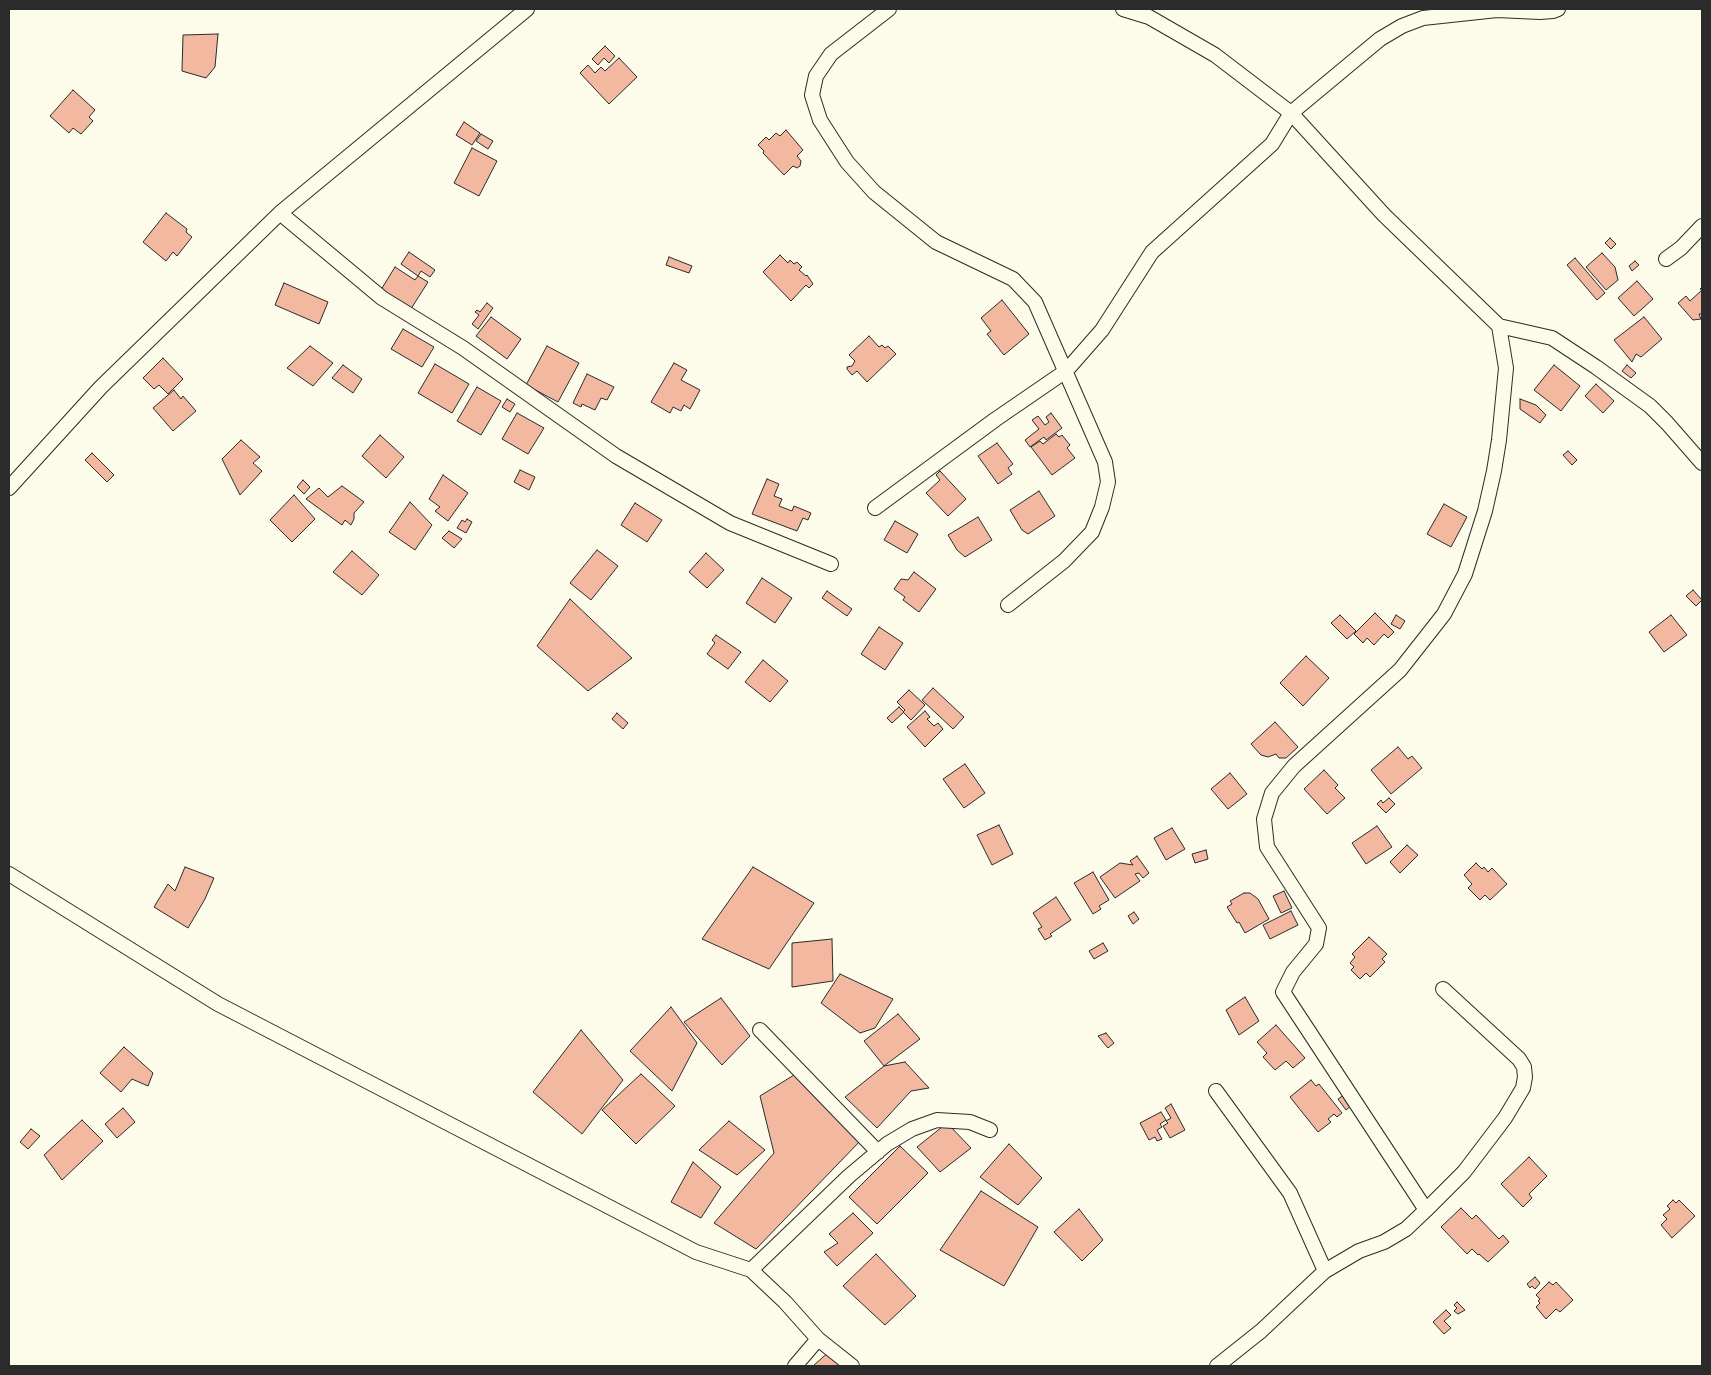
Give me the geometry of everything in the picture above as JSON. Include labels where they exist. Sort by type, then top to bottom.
[{"type":"street","points":[[9,488],[100,387],[280,212],[527,9]]},
{"type":"street","points":[[889,9],[831,54],[816,76],[812,95],[820,120],[847,162],[874,192],[936,242],[1013,279],[1035,302],[1106,462],[1108,482],[1102,508],[1092,532],[1064,561],[1008,605]]},
{"type":"street","points":[[1124,9],[1149,17],[1215,55],[1291,113],[1384,215],[1499,326],[1552,338],[1596,367],[1650,406],[1668,423],[1702,462]]},
{"type":"street","points":[[875,508],[996,419],[1066,371],[1102,330],[1152,252],[1272,144],[1291,113],[1380,39],[1402,26],[1423,18],[1497,10],[1540,12],[1558,9]]},
{"type":"street","points":[[280,212],[382,298],[463,348],[616,456],[730,523],[831,564]]},
{"type":"street","points":[[1666,259],[1681,248],[1702,226]]},
{"type":"street","points":[[1426,1210],[1283,992],[1293,972],[1316,944],[1319,928],[1267,847],[1264,818],[1272,792],[1294,766],[1400,670],[1444,614],[1465,574],[1485,511],[1499,440],[1506,368],[1499,326]]},
{"type":"street","points":[[9,874],[218,1004],[696,1252],[751,1270],[785,1302],[818,1339],[852,1366]]},
{"type":"street","points":[[1217,1366],[1261,1331],[1325,1271],[1359,1251],[1384,1242],[1406,1229],[1464,1172],[1505,1118],[1523,1088],[1524,1067],[1519,1059],[1443,989]]},
{"type":"street","points":[[760,1030],[878,1152]]},
{"type":"street","points":[[1216,1091],[1290,1193],[1325,1271]]},
{"type":"street","points":[[751,1270],[849,1176],[887,1144],[912,1129],[937,1120],[970,1122],[990,1130]]},
{"type":"street","points":[[795,1366],[818,1339]]},
{"type":"building","points":[[218,34],[215,67],[206,78],[182,71],[183,35]]},
{"type":"building","points":[[605,46],[615,56],[609,63],[604,58],[598,65],[592,59]]},
{"type":"building","points":[[619,58],[637,77],[609,104],[580,73],[588,65],[595,73],[601,67],[605,71]]},
{"type":"building","points":[[73,90],[95,110],[89,117],[93,121],[81,134],[73,128],[69,133],[50,116]]},
{"type":"building","points":[[464,122],[480,133],[472,145],[456,135]]},
{"type":"building","points":[[786,130],[803,150],[797,156],[801,161],[800,166],[797,168],[793,166],[784,175],[758,145],[766,137],[769,140],[776,133],[780,136]]},
{"type":"building","points":[[481,134],[493,141],[488,149],[476,141]]},
{"type":"building","points":[[472,148],[497,161],[479,196],[454,183]]},
{"type":"building","points":[[166,213],[187,229],[186,232],[192,237],[177,256],[173,252],[166,261],[143,242]]},
{"type":"building","points":[[1610,238],[1616,244],[1611,249],[1605,243]]},
{"type":"building","points":[[409,252],[435,270],[430,277],[421,271],[418,276],[401,264]]},
{"type":"building","points":[[1602,253],[1615,267],[1618,280],[1606,290],[1586,267]]},
{"type":"building","points":[[780,255],[788,263],[790,260],[794,264],[797,262],[802,267],[799,270],[807,275],[813,284],[809,288],[806,285],[791,301],[763,272]]},
{"type":"building","points":[[669,257],[692,266],[689,273],[666,265]]},
{"type":"building","points":[[1575,258],[1605,293],[1597,300],[1567,265]]},
{"type":"building","points":[[1635,261],[1639,265],[1632,271],[1629,266]]},
{"type":"building","points":[[395,267],[415,280],[418,276],[428,282],[409,312],[379,293]]},
{"type":"building","points":[[1637,281],[1653,299],[1634,316],[1618,298]]},
{"type":"building","points":[[284,283],[328,302],[319,324],[275,305]]},
{"type":"building","points":[[1702,290],[1702,314],[1699,314],[1701,319],[1693,320],[1678,303],[1686,296],[1690,301]]},
{"type":"building","points":[[1002,300],[1029,334],[1004,355],[987,334],[991,331],[981,318]]},
{"type":"building","points":[[487,303],[493,308],[478,329],[472,324],[479,315],[475,312],[477,310],[480,312]]},
{"type":"building","points":[[491,317],[521,339],[507,359],[476,336]]},
{"type":"building","points":[[1644,317],[1662,339],[1641,357],[1636,354],[1632,362],[1614,340]]},
{"type":"building","points":[[403,329],[434,347],[422,367],[391,349]]},
{"type":"building","points":[[869,336],[879,347],[882,345],[885,348],[888,346],[896,354],[867,382],[857,371],[852,375],[847,367],[852,366],[855,361],[849,355]]},
{"type":"building","points":[[310,346],[333,363],[313,386],[287,368]]},
{"type":"building","points":[[547,346],[579,363],[558,402],[526,385]]},
{"type":"building","points":[[163,358],[183,379],[168,394],[159,385],[154,389],[143,378]]},
{"type":"building","points":[[674,363],[687,370],[681,380],[700,390],[690,409],[684,405],[681,411],[673,407],[670,413],[651,402]]},
{"type":"building","points":[[435,364],[469,384],[452,413],[418,393]]},
{"type":"building","points":[[343,365],[362,379],[353,393],[332,378]]},
{"type":"building","points":[[1554,365],[1580,386],[1561,411],[1534,390]]},
{"type":"building","points":[[1627,365],[1636,373],[1631,378],[1622,371]]},
{"type":"building","points":[[587,374],[614,387],[607,400],[601,398],[595,410],[582,404],[581,407],[573,403]]},
{"type":"building","points":[[1596,384],[1614,401],[1603,413],[1585,396]]},
{"type":"building","points":[[477,387],[501,401],[481,435],[457,421]]},
{"type":"building","points":[[174,390],[181,399],[183,396],[196,411],[173,431],[153,408]]},
{"type":"building","points":[[507,399],[515,404],[510,412],[502,407]]},
{"type":"building","points":[[1520,399],[1536,405],[1546,415],[1540,423],[1520,409]]},
{"type":"building","points":[[517,413],[544,428],[528,454],[502,439]]},
{"type":"building","points":[[1051,413],[1062,428],[1046,440],[1044,437],[1030,447],[1025,440],[1039,429],[1032,420],[1038,416],[1045,425],[1049,422],[1046,417]]},
{"type":"building","points":[[1056,434],[1059,437],[1062,435],[1070,445],[1067,448],[1075,458],[1052,475],[1031,447],[1040,441],[1043,444]]},
{"type":"building","points":[[380,435],[404,457],[386,478],[362,456]]},
{"type":"building","points":[[241,440],[260,457],[253,463],[262,471],[240,495],[222,459]]},
{"type":"building","points":[[997,443],[1013,464],[1008,468],[1012,474],[998,484],[978,456]]},
{"type":"building","points":[[1568,451],[1577,460],[1572,465],[1563,455]]},
{"type":"building","points":[[92,453],[114,475],[107,482],[85,460]]},
{"type":"building","points":[[520,470],[535,477],[529,490],[514,482]]},
{"type":"building","points":[[940,471],[966,499],[948,516],[926,493],[940,480],[936,475]]},
{"type":"building","points":[[443,475],[468,493],[448,521],[435,511],[440,507],[429,499]]},
{"type":"building","points":[[767,479],[779,484],[774,496],[782,499],[779,506],[792,511],[794,506],[811,513],[808,520],[803,518],[797,531],[752,514]]},
{"type":"building","points":[[303,480],[310,487],[304,494],[297,487]]},
{"type":"building","points":[[342,486],[364,502],[354,513],[351,525],[345,520],[342,525],[306,499],[319,488],[328,497]]},
{"type":"building","points":[[1039,491],[1055,516],[1028,534],[1022,530],[1010,510]]},
{"type":"building","points":[[294,495],[315,519],[292,542],[270,520]]},
{"type":"building","points":[[410,502],[432,525],[415,550],[389,532]]},
{"type":"building","points":[[635,503],[662,520],[647,542],[621,525]]},
{"type":"building","points":[[1444,504],[1467,517],[1451,547],[1427,534]]},
{"type":"building","points":[[978,517],[992,540],[965,557],[957,550],[948,535]]},
{"type":"building","points":[[467,519],[472,522],[466,533],[457,528],[462,520],[465,522]]},
{"type":"building","points":[[895,521],[918,534],[907,553],[884,540]]},
{"type":"building","points":[[449,531],[462,539],[454,548],[442,538]]},
{"type":"building","points":[[597,550],[618,566],[591,600],[570,583]]},
{"type":"building","points":[[352,551],[379,575],[362,595],[333,572]]},
{"type":"building","points":[[706,553],[724,570],[707,588],[689,572]]},
{"type":"building","points":[[914,572],[936,589],[919,612],[903,600],[905,597],[894,589],[901,579],[908,580]]},
{"type":"building","points":[[762,578],[792,598],[775,623],[746,603]]},
{"type":"building","points":[[1693,590],[1702,600],[1696,606],[1686,596]]},
{"type":"building","points":[[827,591],[852,609],[847,616],[822,598]]},
{"type":"building","points":[[570,599],[632,658],[588,691],[537,646]]},
{"type":"building","points":[[1375,613],[1394,632],[1388,638],[1384,634],[1374,645],[1367,638],[1363,643],[1354,634]]},
{"type":"building","points":[[1340,615],[1356,631],[1347,639],[1331,623]]},
{"type":"building","points":[[1396,615],[1405,621],[1400,629],[1391,624]]},
{"type":"building","points":[[1671,615],[1687,635],[1664,652],[1649,632]]},
{"type":"building","points":[[879,627],[903,643],[885,670],[861,654]]},
{"type":"building","points":[[716,635],[741,652],[728,669],[707,654],[715,643],[712,640]]},
{"type":"building","points":[[1306,656],[1329,678],[1303,706],[1280,683]]},
{"type":"building","points":[[763,660],[788,681],[770,702],[745,682]]},
{"type":"building","points":[[933,688],[964,717],[953,729],[922,700]]},
{"type":"building","points":[[909,690],[925,705],[911,720],[897,702]]},
{"type":"building","points":[[899,707],[904,712],[892,723],[887,718]]},
{"type":"building","points":[[925,711],[930,717],[927,719],[934,726],[938,723],[943,729],[925,747],[907,727]]},
{"type":"building","points":[[617,713],[628,723],[623,729],[612,719]]},
{"type":"building","points":[[1275,722],[1298,747],[1286,758],[1279,758],[1276,754],[1268,757],[1261,755],[1251,744]]},
{"type":"building","points":[[1398,747],[1408,759],[1412,756],[1422,768],[1391,794],[1371,770]]},
{"type":"building","points":[[965,764],[985,793],[964,808],[943,779]]},
{"type":"building","points":[[1324,770],[1338,785],[1335,788],[1345,798],[1327,814],[1304,789]]},
{"type":"building","points":[[1230,773],[1247,794],[1228,809],[1211,789]]},
{"type":"building","points":[[1389,798],[1395,804],[1386,813],[1377,804],[1381,800],[1383,803]]},
{"type":"building","points":[[999,825],[1013,854],[992,865],[977,835]]},
{"type":"building","points":[[1377,826],[1392,847],[1366,864],[1352,843]]},
{"type":"building","points":[[1172,828],[1185,849],[1166,860],[1154,838]]},
{"type":"building","points":[[1407,845],[1418,855],[1400,873],[1390,862]]},
{"type":"building","points":[[1206,850],[1208,859],[1195,863],[1192,854]]},
{"type":"building","points":[[1137,856],[1149,873],[1143,878],[1139,873],[1135,874],[1140,881],[1115,898],[1100,877],[1120,863],[1133,865],[1130,861]]},
{"type":"building","points":[[1476,863],[1482,869],[1484,867],[1488,872],[1492,868],[1507,884],[1490,900],[1485,895],[1480,900],[1468,888],[1472,884],[1464,875]]},
{"type":"building","points":[[185,867],[214,878],[205,899],[188,928],[154,907],[168,884],[175,891]]},
{"type":"building","points":[[753,867],[814,903],[769,969],[702,939]]},
{"type":"building","points":[[1093,872],[1109,900],[1099,906],[1101,909],[1093,914],[1074,883]]},
{"type":"building","points":[[1284,891],[1292,908],[1281,913],[1273,896]]},
{"type":"building","points":[[1244,893],[1250,893],[1258,899],[1269,919],[1245,933],[1227,907],[1232,904],[1230,901]]},
{"type":"building","points":[[1056,897],[1071,920],[1050,934],[1052,936],[1045,940],[1038,929],[1042,927],[1033,913]]},
{"type":"building","points":[[1291,911],[1298,925],[1270,939],[1263,925]]},
{"type":"building","points":[[1134,912],[1139,919],[1133,924],[1128,916]]},
{"type":"building","points":[[1369,937],[1387,954],[1382,959],[1385,962],[1370,977],[1366,973],[1360,979],[1351,970],[1354,967],[1350,963],[1355,957],[1352,954]]},
{"type":"building","points":[[832,939],[833,981],[792,987],[792,943]]},
{"type":"building","points":[[1103,943],[1108,951],[1094,959],[1089,951]]},
{"type":"building","points":[[840,974],[893,999],[875,1028],[860,1033],[821,1003]]},
{"type":"building","points":[[1245,997],[1259,1021],[1239,1035],[1226,1010]]},
{"type":"building","points":[[721,998],[750,1036],[722,1065],[684,1022]]},
{"type":"building","points":[[671,1007],[697,1043],[672,1091],[630,1051]]},
{"type":"building","points":[[898,1014],[920,1039],[884,1066],[864,1041]]},
{"type":"building","points":[[1276,1025],[1305,1058],[1293,1068],[1286,1061],[1275,1070],[1263,1057],[1267,1053],[1257,1042]]},
{"type":"building","points":[[581,1030],[623,1080],[582,1134],[533,1092]]},
{"type":"building","points":[[1106,1033],[1114,1043],[1108,1048],[1098,1036]]},
{"type":"building","points":[[124,1047],[153,1073],[148,1086],[132,1079],[121,1092],[100,1073]]},
{"type":"building","points":[[905,1062],[929,1088],[911,1091],[877,1128],[845,1097],[884,1066]]},
{"type":"building","points":[[641,1074],[675,1106],[636,1144],[602,1110]]},
{"type":"building","points":[[794,1075],[862,1139],[756,1249],[714,1223],[774,1153],[760,1096]]},
{"type":"building","points":[[1311,1080],[1316,1086],[1319,1084],[1342,1113],[1337,1117],[1334,1114],[1328,1119],[1331,1122],[1318,1132],[1290,1097]]},
{"type":"building","points":[[1344,1095],[1352,1105],[1346,1110],[1338,1099]]},
{"type":"building","points":[[1171,1104],[1185,1130],[1170,1138],[1163,1126],[1171,1118],[1165,1108]]},
{"type":"building","points":[[123,1108],[135,1122],[117,1138],[105,1124]]},
{"type":"building","points":[[1161,1112],[1166,1120],[1160,1124],[1162,1127],[1157,1130],[1162,1139],[1157,1141],[1155,1137],[1149,1140],[1140,1123]]},
{"type":"building","points":[[82,1120],[103,1141],[62,1180],[44,1155]]},
{"type":"building","points":[[729,1121],[765,1150],[737,1175],[699,1150]]},
{"type":"building","points":[[947,1123],[971,1148],[940,1172],[917,1147]]},
{"type":"building","points":[[31,1129],[40,1136],[28,1149],[20,1142]]},
{"type":"building","points":[[1009,1144],[1042,1178],[1018,1205],[980,1177]]},
{"type":"building","points":[[900,1146],[928,1173],[877,1224],[849,1197]]},
{"type":"building","points":[[1529,1157],[1547,1176],[1529,1194],[1532,1198],[1523,1207],[1501,1184]]},
{"type":"building","points":[[693,1162],[721,1187],[701,1218],[671,1202]]},
{"type":"building","points":[[981,1191],[1038,1227],[1004,1286],[940,1250]]},
{"type":"building","points":[[1673,1200],[1676,1203],[1679,1200],[1695,1216],[1672,1238],[1661,1225],[1667,1219],[1663,1215],[1670,1209],[1667,1206]]},
{"type":"building","points":[[1461,1208],[1472,1219],[1476,1215],[1499,1239],[1503,1235],[1509,1242],[1488,1262],[1472,1249],[1467,1254],[1441,1227]]},
{"type":"building","points":[[1079,1209],[1103,1240],[1082,1261],[1054,1232]]},
{"type":"building","points":[[853,1213],[873,1233],[837,1266],[824,1252],[838,1243],[829,1234]]},
{"type":"building","points":[[876,1254],[916,1296],[885,1325],[843,1286]]},
{"type":"building","points":[[1535,1277],[1540,1283],[1535,1289],[1532,1286],[1530,1288],[1527,1284]]},
{"type":"building","points":[[1549,1282],[1553,1285],[1556,1282],[1573,1300],[1560,1312],[1556,1309],[1546,1319],[1536,1307],[1540,1303],[1538,1301],[1540,1299],[1536,1295]]},
{"type":"building","points":[[1457,1302],[1465,1310],[1458,1314],[1454,1311],[1457,1308],[1454,1305]]},
{"type":"building","points":[[1446,1310],[1451,1315],[1444,1321],[1451,1328],[1444,1334],[1433,1322]]},
{"type":"building","points":[[831,1350],[844,1366],[813,1366]]}]
